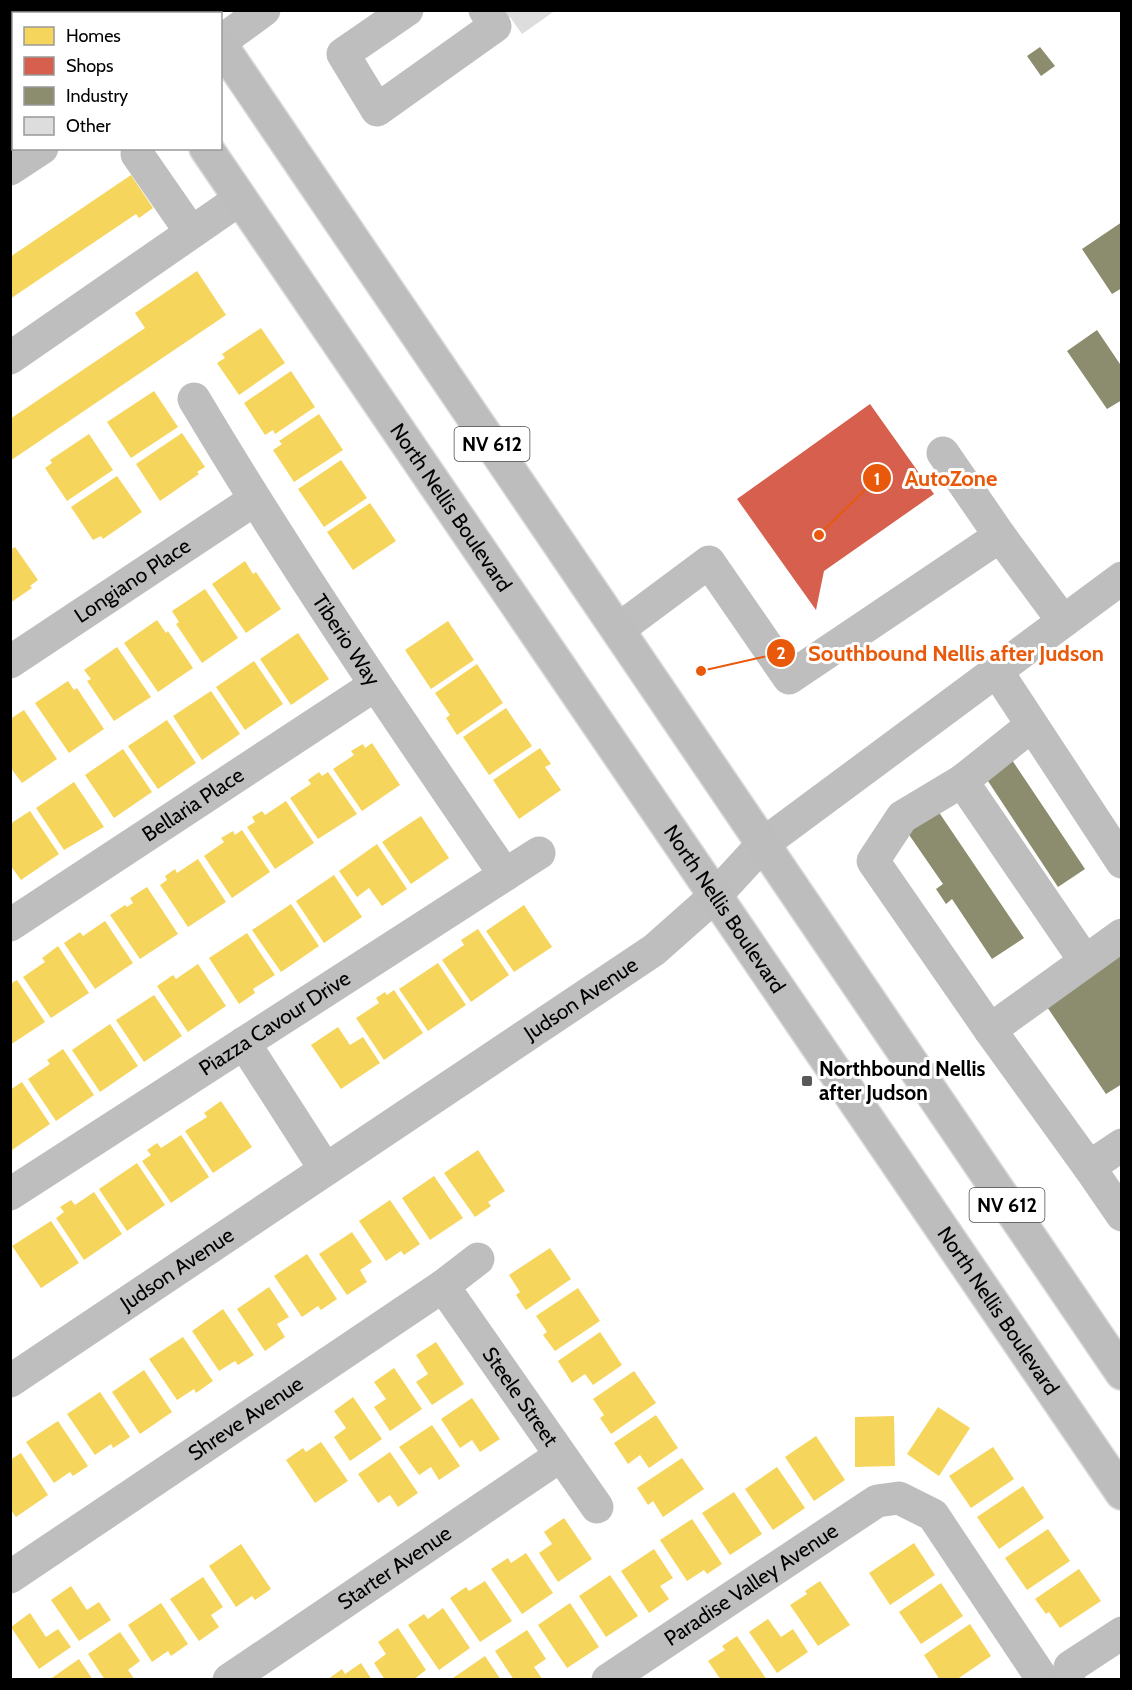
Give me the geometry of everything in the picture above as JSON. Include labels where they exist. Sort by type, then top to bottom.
[{"type":"main road","name":"NV 612","points":[[222,46],[1122,1373]]},
{"type":"main road","name":"North Nellis Boulevard","points":[[207,150],[1122,1492]]},
{"type":"street","points":[[222,42],[264,10]]},
{"type":"street","points":[[407,10],[343,54],[377,110],[495,26],[485,10]]},
{"type":"street","points":[[10,169],[39,150]]},
{"type":"street","points":[[137,154],[191,232]]},
{"type":"street","points":[[10,358],[240,199]]},
{"type":"street","name":"Tiberio Way","points":[[194,399],[254,500],[375,685],[505,875]]},
{"type":"street","points":[[943,453],[1062,621]]},
{"type":"street","name":"Longiano Place","points":[[10,662],[254,500]]},
{"type":"street","points":[[619,629],[709,562],[789,678],[1000,536]]},
{"type":"street","name":"Judson Avenue","points":[[10,1381],[654,950],[715,896],[763,844],[1122,578]]},
{"type":"street","points":[[996,670],[1122,862]]},
{"type":"street","name":"Bellaria Place","points":[[10,925],[375,685]]},
{"type":"street","points":[[1031,726],[962,781],[902,818],[873,861],[1122,1215]]},
{"type":"street","points":[[962,781],[1085,961]]},
{"type":"street","name":"Piazza Cavour Drive","points":[[10,1194],[539,853]]},
{"type":"street","points":[[990,1030],[1122,935]]},
{"type":"street","points":[[244,1043],[325,1169]]},
{"type":"street","points":[[1089,1167],[1122,1145]]},
{"type":"street","name":"Shreve Avenue","points":[[10,1577],[443,1286],[478,1259]]},
{"type":"street","name":"Steele Street","points":[[443,1286],[597,1507]]},
{"type":"street","name":"Starter Avenue","points":[[229,1680],[560,1456]]},
{"type":"street","name":"Paradise Valley Avenue","points":[[608,1680],[877,1501],[899,1498],[933,1515],[1043,1680]]},
{"type":"street","points":[[1068,1680],[1070,1667],[1119,1640]]},
{"type":"building: Homes","points":[[10,10],[42,10],[43,12],[12,12],[12,69],[10,70]]},
{"type":"building: Homes","points":[[131,175],[153,208],[139,218],[136,214],[10,299],[10,257]]},
{"type":"building: Homes","points":[[197,271],[226,315],[10,461],[10,419],[145,328],[135,313]]},
{"type":"building: Homes","points":[[261,328],[285,363],[239,395],[217,363],[225,358],[222,354]]},
{"type":"building: Homes","points":[[291,371],[315,407],[275,434],[273,430],[265,435],[244,403]]},
{"type":"building: Homes","points":[[154,391],[178,427],[131,458],[107,422]]},
{"type":"building: Homes","points":[[319,414],[343,450],[294,482],[273,450],[282,444],[279,441]]},
{"type":"building: Homes","points":[[182,433],[205,467],[197,472],[199,474],[160,501],[136,464]]},
{"type":"building: Homes","points":[[89,434],[113,470],[67,501],[45,468],[52,463],[50,460]]},
{"type":"building: Homes","points":[[341,460],[367,498],[324,527],[298,489]]},
{"type":"building: Homes","points":[[117,476],[142,512],[103,539],[101,536],[93,540],[71,507]]},
{"type":"building: Homes","points":[[370,503],[396,541],[353,570],[327,532]]},
{"type":"building: Homes","points":[[15,547],[38,580],[30,586],[32,588],[10,603],[10,550]]},
{"type":"building: Homes","points":[[245,561],[253,574],[256,572],[281,609],[246,633],[212,584]]},
{"type":"building: Homes","points":[[205,589],[238,638],[202,663],[176,624],[179,622],[172,611]]},
{"type":"building: Homes","points":[[157,620],[166,633],[168,631],[193,668],[158,692],[124,643]]},
{"type":"building: Homes","points":[[448,621],[474,660],[431,689],[405,650]]},
{"type":"building: Homes","points":[[298,633],[329,679],[291,705],[260,659]]},
{"type":"building: Homes","points":[[117,647],[151,697],[114,721],[87,681],[91,679],[84,670]]},
{"type":"building: Homes","points":[[254,661],[283,704],[245,730],[216,687]]},
{"type":"building: Homes","points":[[477,664],[503,703],[457,735],[446,718],[450,715],[435,693]]},
{"type":"building: Homes","points":[[68,681],[74,690],[77,688],[104,729],[69,753],[35,703]]},
{"type":"building: Homes","points":[[211,691],[240,734],[202,760],[173,716]]},
{"type":"building: Homes","points":[[506,708],[532,746],[489,775],[463,737]]},
{"type":"building: Homes","points":[[24,710],[57,759],[22,783],[10,767],[10,719]]},
{"type":"building: Homes","points":[[167,720],[196,763],[158,789],[128,746]]},
{"type":"building: Homes","points":[[372,743],[400,785],[362,811],[333,769],[354,755],[351,751],[363,744],[365,748]]},
{"type":"building: Homes","points":[[540,748],[551,764],[545,767],[561,790],[519,819],[493,780]]},
{"type":"building: Homes","points":[[123,749],[152,792],[114,818],[85,775]]},
{"type":"building: Homes","points":[[319,772],[322,776],[328,772],[357,814],[318,839],[290,798],[311,784],[308,780]]},
{"type":"building: Homes","points":[[74,782],[104,827],[64,850],[36,808]]},
{"type":"building: Homes","points":[[286,801],[314,843],[275,869],[247,827],[255,822],[252,817],[262,811],[265,815]]},
{"type":"building: Homes","points":[[30,811],[59,854],[21,880],[10,865],[10,824]]},
{"type":"building: Homes","points":[[421,816],[449,858],[411,884],[382,842]]},
{"type":"building: Homes","points":[[242,830],[270,872],[232,898],[204,856],[224,842],[221,838],[233,831],[235,835]]},
{"type":"building: Homes","points":[[377,844],[407,889],[382,906],[369,888],[357,897],[339,871]]},
{"type":"building: Homes","points":[[198,859],[226,902],[188,927],[160,885],[167,880],[165,876],[175,869],[177,873]]},
{"type":"building: Homes","points":[[334,875],[362,917],[324,943],[296,901]]},
{"type":"building: Homes","points":[[147,887],[178,934],[140,959],[110,915],[125,905],[127,907],[133,903],[130,898]]},
{"type":"building: Homes","points":[[291,904],[319,946],[281,972],[252,930]]},
{"type":"building: Homes","points":[[524,905],[552,947],[514,972],[486,931]]},
{"type":"building: Homes","points":[[105,921],[133,963],[95,989],[64,943],[80,932],[83,936]]},
{"type":"building: Homes","points":[[478,929],[509,975],[471,1002],[442,960],[464,945],[461,940]]},
{"type":"building: Homes","points":[[247,933],[275,975],[253,989],[255,993],[239,1004],[209,958]]},
{"type":"building: Homes","points":[[58,946],[89,993],[51,1018],[23,977],[45,962],[42,958]]},
{"type":"building: Homes","points":[[438,963],[466,1005],[428,1031],[399,989]]},
{"type":"building: Homes","points":[[198,964],[226,1006],[188,1032],[157,986],[173,975],[176,979]]},
{"type":"building: Homes","points":[[17,980],[45,1022],[10,1045],[10,984]]},
{"type":"building: Homes","points":[[394,990],[423,1033],[384,1060],[356,1018],[379,1003],[376,998],[385,992],[387,995]]},
{"type":"building: Homes","points":[[154,995],[182,1036],[144,1062],[116,1020]]},
{"type":"building: Homes","points":[[110,1024],[138,1066],[100,1092],[72,1050]]},
{"type":"building: Homes","points":[[338,1027],[350,1045],[363,1037],[380,1063],[341,1089],[311,1045]]},
{"type":"building: Homes","points":[[63,1049],[94,1095],[56,1121],[28,1079],[50,1064],[47,1060]]},
{"type":"building: Homes","points":[[22,1082],[50,1124],[12,1150],[10,1090]]},
{"type":"building: Homes","points":[[221,1101],[252,1147],[213,1173],[185,1131],[207,1117],[204,1113]]},
{"type":"building: Homes","points":[[181,1135],[209,1177],[171,1203],[142,1161],[151,1155],[147,1150],[157,1143],[161,1148]]},
{"type":"building: Homes","points":[[478,1150],[505,1191],[488,1202],[491,1206],[475,1217],[444,1173]]},
{"type":"building: Homes","points":[[137,1163],[165,1205],[127,1231],[99,1189]]},
{"type":"building: Homes","points":[[434,1176],[463,1218],[430,1240],[402,1198]]},
{"type":"building: Homes","points":[[94,1192],[122,1234],[84,1260],[56,1218],[64,1212],[60,1207],[71,1200],[75,1205]]},
{"type":"building: Homes","points":[[390,1200],[420,1244],[404,1255],[401,1251],[386,1261],[359,1221]]},
{"type":"building: Homes","points":[[51,1221],[79,1263],[41,1288],[12,1246]]},
{"type":"building: Homes","points":[[352,1232],[372,1262],[360,1270],[367,1282],[347,1295],[319,1254]]},
{"type":"building: Homes","points":[[550,1248],[571,1279],[526,1310],[516,1295],[520,1292],[509,1275]]},
{"type":"building: Homes","points":[[307,1254],[337,1299],[321,1310],[318,1306],[302,1317],[274,1276]]},
{"type":"building: Homes","points":[[269,1287],[289,1317],[277,1324],[285,1337],[265,1351],[237,1309]]},
{"type":"building: Homes","points":[[578,1288],[600,1321],[555,1351],[543,1335],[547,1332],[536,1316]]},
{"type":"building: Homes","points":[[223,1309],[254,1355],[238,1365],[235,1361],[219,1371],[192,1331]]},
{"type":"building: Homes","points":[[600,1332],[622,1365],[593,1385],[585,1374],[572,1383],[558,1361]]},
{"type":"building: Homes","points":[[183,1337],[213,1381],[196,1393],[194,1389],[177,1400],[149,1359]]},
{"type":"building: Homes","points":[[436,1342],[464,1384],[432,1405],[416,1382],[428,1374],[416,1355]]},
{"type":"building: Homes","points":[[394,1368],[422,1409],[390,1431],[374,1407],[386,1399],[374,1382]]},
{"type":"building: Homes","points":[[144,1370],[172,1412],[140,1434],[112,1392]]},
{"type":"building: Homes","points":[[634,1371],[656,1403],[611,1434],[600,1418],[604,1415],[593,1399]]},
{"type":"building: Homes","points":[[100,1392],[130,1437],[113,1448],[111,1444],[95,1455],[67,1414]]},
{"type":"building: Homes","points":[[353,1397],[382,1439],[350,1461],[334,1437],[346,1428],[334,1411]]},
{"type":"building: Homes","points":[[472,1398],[500,1439],[480,1452],[472,1440],[460,1448],[441,1419]]},
{"type":"building: Homes","points":[[938,1407],[970,1428],[939,1476],[907,1454]]},
{"type":"building: Homes","points":[[656,1415],[678,1448],[649,1468],[640,1455],[628,1464],[614,1443]]},
{"type":"building: Homes","points":[[894,1416],[895,1466],[855,1467],[855,1417]]},
{"type":"building: Homes","points":[[58,1421],[88,1466],[73,1476],[70,1472],[54,1483],[26,1442]]},
{"type":"building: Homes","points":[[432,1425],[460,1466],[439,1480],[431,1467],[419,1475],[399,1447]]},
{"type":"building: Homes","points":[[816,1436],[845,1480],[814,1501],[785,1457]]},
{"type":"building: Homes","points":[[321,1442],[348,1481],[315,1503],[286,1460],[303,1448],[306,1452]]},
{"type":"building: Homes","points":[[993,1447],[1014,1479],[971,1508],[949,1476]]},
{"type":"building: Homes","points":[[390,1452],[418,1493],[398,1507],[390,1495],[378,1503],[358,1474]]},
{"type":"building: Homes","points":[[21,1453],[48,1495],[16,1517],[10,1509],[10,1460]]},
{"type":"building: Homes","points":[[682,1458],[704,1489],[663,1517],[653,1501],[648,1505],[637,1488]]},
{"type":"building: Homes","points":[[777,1467],[805,1508],[773,1530],[745,1489]]},
{"type":"building: Homes","points":[[1023,1486],[1044,1518],[999,1549],[977,1517]]},
{"type":"building: Homes","points":[[734,1492],[762,1534],[730,1555],[702,1513]]},
{"type":"building: Homes","points":[[564,1518],[592,1559],[558,1582],[539,1553],[552,1544],[544,1532]]},
{"type":"building: Homes","points":[[692,1519],[722,1564],[707,1574],[704,1570],[687,1581],[660,1540]]},
{"type":"building: Homes","points":[[1048,1529],[1070,1561],[1027,1590],[1005,1558]]},
{"type":"building: Homes","points":[[914,1543],[935,1575],[890,1605],[869,1573]]},
{"type":"building: Homes","points":[[241,1544],[271,1589],[255,1600],[252,1596],[236,1607],[209,1566]]},
{"type":"building: Homes","points":[[654,1549],[673,1578],[660,1586],[669,1599],[649,1613],[621,1571]]},
{"type":"building: Homes","points":[[526,1553],[553,1593],[522,1614],[491,1569],[508,1558],[511,1563]]},
{"type":"building: Homes","points":[[1079,1569],[1101,1601],[1060,1628],[1049,1612],[1046,1614],[1035,1599]]},
{"type":"building: Homes","points":[[610,1575],[638,1616],[606,1637],[579,1596]]},
{"type":"building: Homes","points":[[203,1577],[223,1607],[211,1615],[219,1627],[199,1641],[170,1599]]},
{"type":"building: Homes","points":[[485,1581],[512,1621],[480,1642],[450,1598],[466,1587],[469,1591]]},
{"type":"building: Homes","points":[[820,1581],[850,1625],[818,1646],[790,1605],[807,1594],[805,1591]]},
{"type":"building: Homes","points":[[941,1583],[963,1616],[921,1644],[899,1612]]},
{"type":"building: Homes","points":[[71,1586],[87,1610],[99,1602],[111,1620],[79,1641],[51,1600]]},
{"type":"building: Homes","points":[[161,1603],[188,1644],[171,1656],[168,1651],[152,1662],[128,1625]]},
{"type":"building: Homes","points":[[570,1603],[599,1647],[567,1668],[538,1625]]},
{"type":"building: Homes","points":[[443,1608],[470,1648],[439,1670],[408,1625],[424,1614],[428,1619]]},
{"type":"building: Homes","points":[[30,1613],[46,1637],[58,1629],[71,1647],[39,1669],[11,1627]]},
{"type":"building: Homes","points":[[768,1619],[781,1637],[793,1629],[808,1652],[777,1673],[749,1632]]},
{"type":"building: Homes","points":[[970,1624],[991,1656],[956,1680],[940,1680],[924,1655]]},
{"type":"building: Homes","points":[[398,1628],[426,1670],[413,1680],[385,1680],[374,1663],[386,1654],[378,1642]]},
{"type":"building: Homes","points":[[527,1630],[546,1659],[534,1667],[543,1680],[514,1680],[495,1651]]},
{"type":"building: Homes","points":[[120,1632],[140,1661],[128,1670],[135,1680],[105,1680],[88,1654]]},
{"type":"building: Homes","points":[[737,1636],[767,1680],[721,1680],[708,1661],[725,1650],[722,1646]]},
{"type":"building: Homes","points":[[485,1656],[501,1680],[454,1680],[453,1678]]},
{"type":"building: Homes","points":[[79,1659],[93,1680],[49,1680]]},
{"type":"building: Homes","points":[[361,1663],[372,1680],[327,1680],[342,1669],[345,1674]]},
{"type":"building: Shops","points":[[870,404],[934,494],[824,571],[816,610],[737,499]]},
{"type":"building: Industry","points":[[1040,47],[1055,66],[1041,76],[1027,56]]},
{"type":"building: Industry","points":[[1122,222],[1122,288],[1112,294],[1082,249]]},
{"type":"building: Industry","points":[[1097,330],[1122,367],[1122,400],[1107,409],[1067,351]]},
{"type":"building: Industry","points":[[1008,754],[1085,869],[1058,887],[982,772]]},
{"type":"building: Industry","points":[[934,805],[1024,938],[992,959],[952,899],[946,904],[936,889],[943,884],[903,826]]},
{"type":"building: Industry","points":[[1122,943],[1122,1084],[1106,1094],[1041,998]]},
{"type":"building: Other","points":[[498,10],[556,10],[522,34],[510,17],[505,20]]},
{"type":"place","name":"AutoZone","points":[[819,535]]},
{"type":"place","name":"Southbound Nellis after Judson","points":[[701,671]]},
{"type":"place","name":"Northbound Nellis after Judson","points":[[807,1081]]}]
